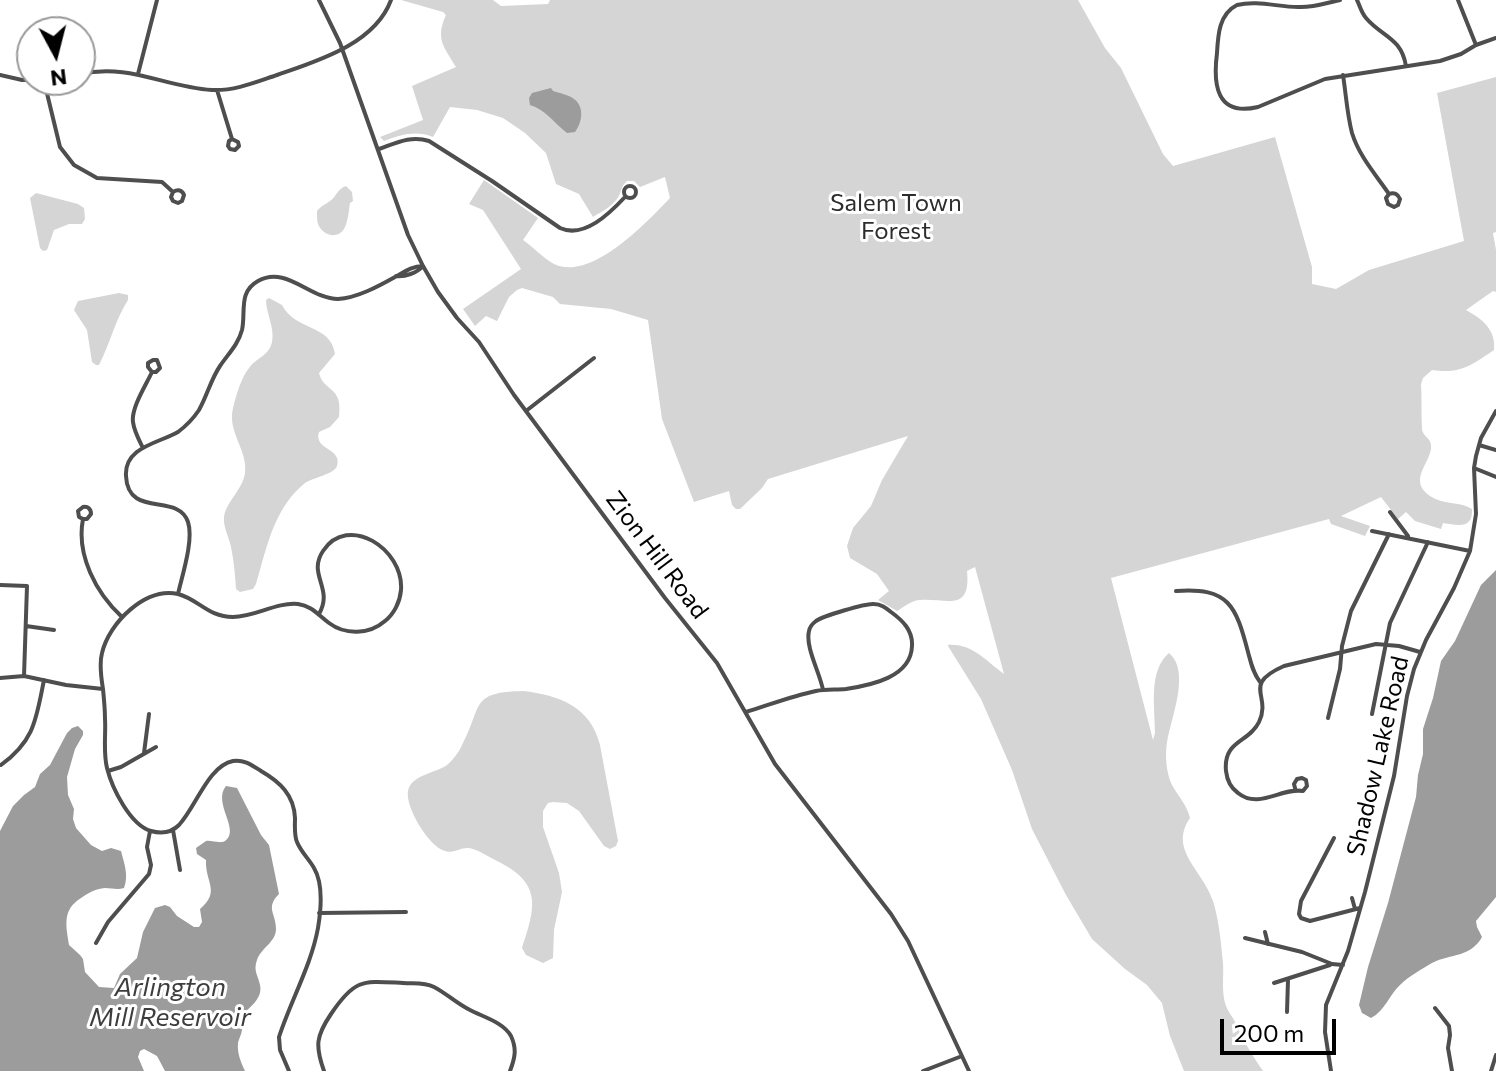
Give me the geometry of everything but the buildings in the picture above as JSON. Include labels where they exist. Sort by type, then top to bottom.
[{"type":"street","points":[[138,74],[157,0]]},
{"type":"street","name":"Zion Hill Road","points":[[319,0],[342,49],[408,235],[438,292],[479,342],[526,411],[717,663],[775,764],[891,914],[908,941],[969,1071]]},
{"type":"street","points":[[96,71],[138,74],[217,90],[233,89],[319,61],[342,49],[370,30],[380,20],[391,0]]},
{"type":"street","points":[[1340,0],[1302,8],[1253,0],[1232,8],[1222,23],[1214,73],[1222,98],[1236,107],[1249,109],[1316,82],[1452,58],[1496,38]]},
{"type":"street","points":[[1357,0],[1366,19],[1396,43],[1403,53],[1406,66]]},
{"type":"street","points":[[1458,0],[1476,45]]},
{"type":"street","points":[[1343,75],[1355,142],[1389,194]]},
{"type":"street","points":[[217,90],[232,139]]},
{"type":"street","points":[[50,96],[57,139],[74,165],[97,178],[162,182],[173,192]]},
{"type":"street","points":[[379,149],[411,138],[429,141],[569,232],[578,231],[603,217],[625,197]]},
{"type":"street","points":[[178,594],[189,540],[188,523],[172,507],[146,503],[133,494],[128,487],[126,470],[133,455],[178,431],[197,413],[219,367],[237,344],[243,322],[244,297],[256,282],[280,276],[316,294],[337,299],[358,295],[410,269],[423,266]]},
{"type":"street","points":[[526,411],[594,358]]},
{"type":"street","points":[[143,448],[132,418],[152,372]]},
{"type":"street","name":"Shadow Lake Road","points":[[1331,1071],[1324,1019],[1330,993],[1343,965],[1394,776],[1410,683],[1420,652],[1470,551],[1476,514],[1474,468],[1479,445],[1496,411]]},
{"type":"street","points":[[1479,445],[1496,450]]},
{"type":"street","points":[[1474,468],[1496,477]]},
{"type":"street","points":[[1390,512],[1409,538]]},
{"type":"street","points":[[83,519],[81,546],[89,567],[102,596],[122,617]]},
{"type":"street","points":[[1372,531],[1470,551]]},
{"type":"street","points":[[1328,718],[1351,611],[1389,534]]},
{"type":"street","points":[[289,1071],[280,1050],[279,1037],[311,955],[318,926],[320,884],[318,875],[295,837],[292,801],[275,779],[248,763],[230,762],[209,780],[183,821],[173,830],[150,831],[137,823],[128,812],[108,771],[102,655],[122,617],[136,605],[165,594],[178,594],[207,611],[225,616],[244,616],[296,604],[311,608],[334,626],[353,632],[368,630],[385,621],[397,605],[401,591],[399,572],[391,555],[362,537],[343,537],[328,545],[318,564],[318,575],[325,594],[319,614]]},
{"type":"street","points":[[1372,714],[1395,610],[1428,542]]},
{"type":"street","points":[[0,585],[27,586],[24,676]]},
{"type":"street","points":[[1176,591],[1207,591],[1229,605],[1237,616],[1254,673],[1260,682],[1260,721],[1229,752],[1227,778],[1238,793],[1254,799],[1272,797],[1295,788]]},
{"type":"street","points":[[746,712],[823,690],[852,688],[879,681],[902,670],[912,648],[905,624],[884,607],[875,604],[813,623],[809,640],[823,690]]},
{"type":"street","points":[[26,626],[54,630]]},
{"type":"street","points":[[1260,682],[1271,671],[1284,666],[1342,652],[1386,644],[1420,652]]},
{"type":"street","points":[[0,678],[24,676],[103,689]]},
{"type":"street","points":[[1,765],[30,736],[44,680]]},
{"type":"street","points":[[144,753],[149,714]]},
{"type":"street","points":[[108,771],[156,747]]},
{"type":"street","points":[[173,830],[180,870]]},
{"type":"street","points":[[96,943],[108,922],[149,874],[151,865],[147,847],[150,831]]},
{"type":"street","points":[[1334,838],[1301,901],[1299,914],[1310,921],[1358,908],[1352,898]]},
{"type":"street","points":[[319,913],[406,912]]},
{"type":"street","points":[[1265,932],[1268,944]]},
{"type":"street","points":[[1245,938],[1343,965]]},
{"type":"street","points":[[1274,983],[1332,964]]},
{"type":"street","points":[[1287,1012],[1288,980]]},
{"type":"street","points":[[324,1071],[317,1043],[322,1028],[351,990],[363,982],[377,981],[433,986],[465,1008],[504,1028],[516,1052],[510,1071]]},
{"type":"street","points":[[1435,1008],[1449,1026],[1448,1048],[1452,1071]]},
{"type":"street","points":[[1491,1071],[1496,1055]]},
{"type":"street","points":[[923,1071],[962,1056]]},
{"type":"green space","name":"Salem Town Forest","points":[[401,0],[493,0],[501,6],[548,4],[550,0],[1078,0],[1105,48],[1121,68],[1163,154],[1173,166],[1275,137],[1312,267],[1312,284],[1336,289],[1369,270],[1464,241],[1437,93],[1496,77],[1496,232],[1493,233],[1496,292],[1493,291],[1466,310],[1490,330],[1494,350],[1465,368],[1432,370],[1421,384],[1422,429],[1431,451],[1420,484],[1435,499],[1472,509],[1470,520],[1463,525],[1443,523],[1441,529],[1415,521],[1406,512],[1398,519],[1381,497],[1341,516],[1370,526],[1365,536],[1331,524],[1329,519],[1111,578],[1153,740],[1155,679],[1169,653],[1179,671],[1178,695],[1166,747],[1168,775],[1190,818],[1184,829],[1185,850],[1215,908],[1226,1006],[1263,1071],[1184,1071],[1170,1036],[1162,1003],[1147,985],[1092,939],[1066,895],[1032,829],[1012,770],[981,699],[948,646],[957,645],[972,650],[1004,674],[975,567],[967,571],[965,593],[961,598],[948,601],[917,600],[897,611],[878,600],[889,591],[877,574],[850,558],[847,546],[853,528],[871,506],[882,480],[908,436],[768,479],[740,509],[732,505],[729,491],[694,502],[662,419],[648,320],[611,309],[560,304],[553,297],[522,288],[509,297],[497,321],[486,316],[475,326],[463,309],[521,269],[483,210],[469,204],[484,180],[538,218],[523,240],[554,264],[569,267],[584,265],[617,247],[670,198],[665,177],[640,187],[634,181],[627,181],[615,202],[593,217],[579,194],[556,184],[546,153],[525,133],[503,118],[477,110],[450,107],[433,137],[414,134],[384,141],[380,137],[423,120],[412,86],[456,67],[441,37],[446,15]]},
{"type":"green space","points":[[346,186],[352,192],[353,201],[346,223],[341,232],[330,235],[320,228],[317,211]]},
{"type":"green space","points":[[36,193],[84,208],[82,224],[69,224],[54,230],[47,250],[43,251],[30,198]]},
{"type":"green space","points":[[119,293],[128,295],[128,300],[99,365],[96,365],[92,362],[87,330],[74,310],[78,301]]},
{"type":"green space","points":[[269,298],[282,305],[295,319],[327,337],[332,344],[335,354],[319,373],[336,394],[339,417],[330,427],[319,432],[318,438],[338,460],[335,469],[305,483],[291,497],[274,528],[256,584],[253,589],[240,592],[236,589],[232,552],[224,521],[225,511],[245,473],[244,457],[232,417],[244,377],[268,351],[272,342],[266,300]]},
{"type":"green space","points":[[523,691],[572,705],[596,732],[618,841],[610,849],[604,846],[579,811],[567,803],[548,803],[543,811],[543,827],[559,873],[562,892],[554,930],[553,958],[543,963],[526,955],[522,948],[530,920],[532,897],[522,878],[512,869],[476,850],[466,848],[448,852],[439,848],[419,826],[408,798],[414,781],[442,768],[456,756],[476,711],[486,698],[494,694]]},
{"type":"water","points":[[551,88],[572,98],[580,106],[581,120],[575,132],[567,133],[545,113],[530,105],[532,93]]},
{"type":"water","points":[[1496,570],[1496,897],[1476,921],[1482,937],[1472,949],[1432,963],[1411,976],[1371,1018],[1362,1013],[1359,1005],[1416,797],[1423,754],[1423,729],[1441,661],[1455,641],[1481,585]]},
{"type":"water","name":"Arlington Mill Reservoir","points":[[78,726],[83,735],[75,749],[67,777],[68,795],[74,809],[73,819],[76,828],[91,845],[102,851],[111,848],[121,851],[126,874],[124,888],[92,892],[75,903],[68,913],[69,945],[83,959],[85,972],[99,987],[114,988],[120,974],[137,958],[143,932],[155,908],[170,907],[177,916],[199,927],[202,922],[200,909],[211,892],[206,860],[197,854],[196,848],[206,841],[223,842],[229,836],[229,823],[222,800],[226,786],[237,788],[269,845],[279,894],[272,907],[276,929],[274,938],[256,964],[260,994],[241,1015],[238,1051],[245,1071],[165,1071],[157,1056],[144,1049],[138,1057],[144,1071],[0,1071],[0,831],[13,806],[35,787],[67,733]]}]
